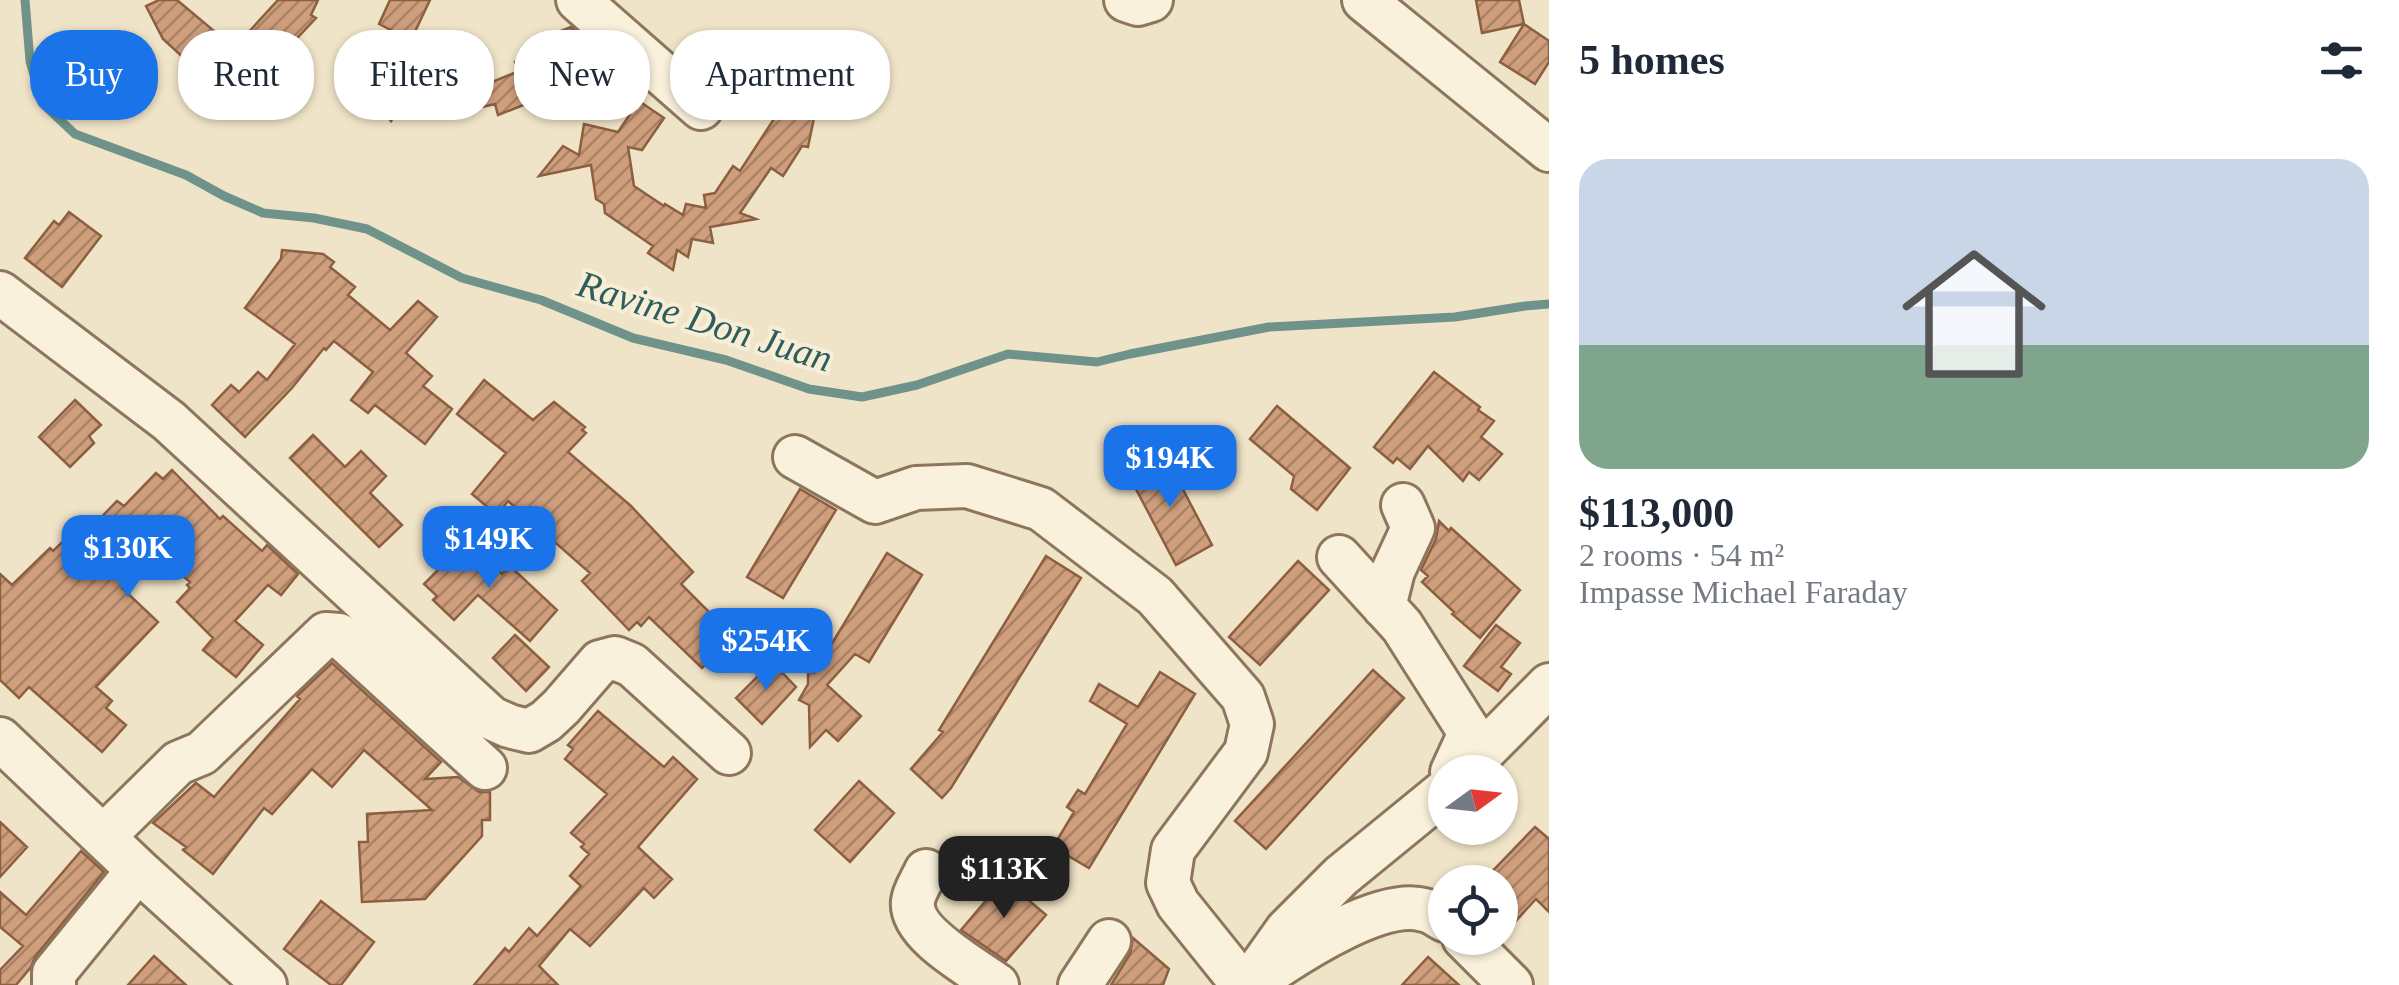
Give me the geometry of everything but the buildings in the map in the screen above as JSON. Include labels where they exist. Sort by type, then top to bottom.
[{"type":"street","points":[[578,0],[670,81]]},
{"type":"street","points":[[1126,0],[1138,4],[1151,0]]},
{"type":"street","points":[[1364,0],[1549,150]]},
{"type":"street","points":[[0,293],[169,421],[491,718],[529,731],[561,707],[600,662],[615,658],[632,664],[729,753]]},
{"type":"street","points":[[794,457],[875,502],[916,488],[967,486],[1041,509],[1155,596],[1243,698],[1252,724],[1246,752],[1173,850],[1168,883],[1178,904],[1248,985]]},
{"type":"street","points":[[1384,607],[1393,570],[1412,528],[1403,504]]},
{"type":"street","points":[[1339,557],[1402,626],[1470,733],[1461,755]]},
{"type":"street","points":[[104,836],[178,762],[202,753],[326,634],[339,635],[485,768]]},
{"type":"street","points":[[1479,755],[1549,685]]},
{"type":"street","points":[[0,739],[265,985]]},
{"type":"street","points":[[1248,985],[1287,930],[1341,876],[1428,803]]},
{"type":"street","points":[[54,985],[54,974],[138,870]]},
{"type":"street","points":[[926,871],[913,902],[926,934],[997,985]]},
{"type":"street","points":[[1248,985],[1356,922],[1390,911],[1422,908],[1428,911]]},
{"type":"street","points":[[1080,985],[1109,941]]},
{"type":"street","points":[[1479,955],[1505,983]]},
{"type":"waterway","name":"Ravine Don Juan","points":[[25,0],[30,61],[42,103],[75,134],[186,175],[263,213],[367,229],[462,278],[541,300],[633,338],[726,360],[809,389],[862,397],[917,385],[1008,354],[1097,362],[1269,327],[1455,317],[1549,304]]}]
